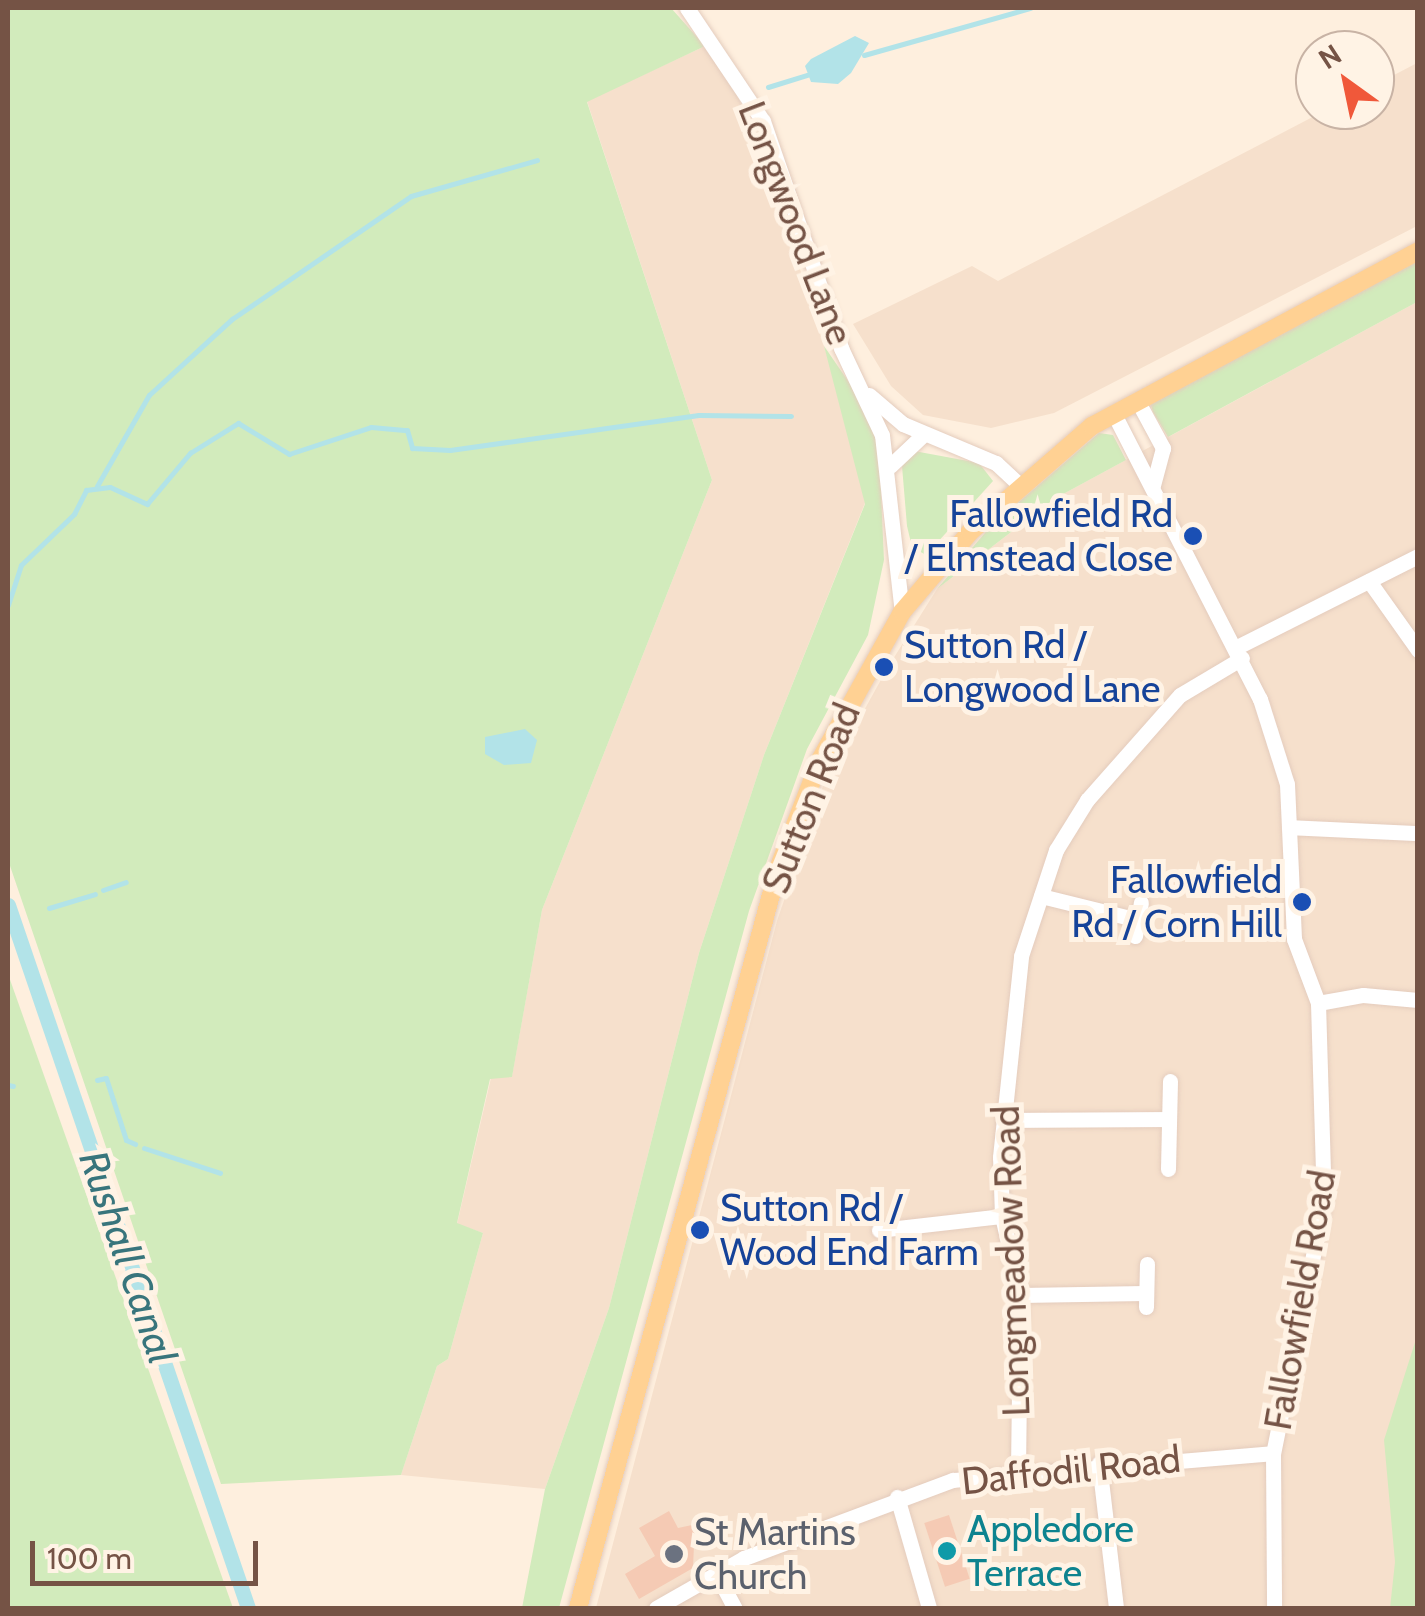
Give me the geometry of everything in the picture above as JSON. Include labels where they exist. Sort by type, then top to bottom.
[{"type":"main road","name":"Sutton Road","points":[[578,1608],[778,869],[820,760],[902,612],[1020,485],[1114,414],[1418,252]]},
{"type":"street","name":"Longwood Lane","points":[[686,8],[763,121],[841,348],[866,392],[890,466],[902,612]]},
{"type":"street","name":"Longwood Lane","points":[[866,392],[924,434],[996,463],[1020,485]]},
{"type":"street","points":[[1137,400],[1163,448],[1153,486]]},
{"type":"street","name":"Fallowfield Road","points":[[1114,414],[1239,652],[1287,784],[1294,939],[1318,1003],[1324,1201],[1273,1453],[1274,1608]]},
{"type":"street","points":[[890,466],[924,434]]},
{"type":"street","name":"Longmeadow Road","points":[[1018,1471],[1020,1295],[1002,1216],[1007,1036],[1056,850],[1129,744],[1180,695],[1239,652],[1418,556]]},
{"type":"street","points":[[1369,581],[1418,650]]},
{"type":"street","points":[[1289,828],[1418,832]]},
{"type":"street","points":[[1041,896],[1134,927],[1141,902]]},
{"type":"street","points":[[1318,1003],[1363,995],[1418,1000]]},
{"type":"street","points":[[1168,1169],[1170,1080]]},
{"type":"street","points":[[1002,1120],[1168,1119]]},
{"type":"street","points":[[874,1231],[1002,1216]]},
{"type":"street","points":[[1020,1295],[1146,1300],[1146,1264]]},
{"type":"street","name":"Daffodil Road","points":[[656,1608],[716,1573],[897,1498],[1018,1471],[1273,1453]]},
{"type":"street","points":[[1099,1463],[1116,1608]]},
{"type":"street","points":[[897,1498],[930,1608]]},
{"type":"street","points":[[716,1573],[735,1608]]},
{"type":"shaded area","points":[[705,46],[738,96],[802,275],[857,452],[865,503],[764,755],[699,953],[609,1308],[545,1489],[401,1475],[437,1366],[448,1359],[483,1233],[457,1224],[491,1078],[512,1076],[542,910],[712,480],[587,101]]},
{"type":"shaded area","points":[[1417,63],[1417,226],[1054,413],[991,428],[923,415],[891,386],[853,324],[972,266],[998,281],[1295,126],[1295,130],[1395,130],[1395,75]]},
{"type":"shaded area","points":[[1417,302],[1418,1337],[1406,1608],[596,1608],[777,921],[824,783],[888,667],[937,589],[1054,499]]},
{"type":"green space","points":[[8,8],[671,8],[705,46],[587,102],[712,480],[542,910],[512,1077],[490,1079],[457,1223],[483,1233],[448,1359],[437,1366],[401,1475],[221,1484],[8,860]]},
{"type":"green space","points":[[1417,259],[1417,302],[1168,437],[1150,401]]},
{"type":"green space","points":[[824,346],[866,407],[879,449],[884,560],[868,635],[807,749],[749,911],[559,1608],[522,1608],[545,1489],[609,1308],[699,953],[764,755],[865,504]]},
{"type":"green space","points":[[1099,433],[1113,435],[1126,460],[1054,499],[937,589],[990,527]]},
{"type":"green space","points":[[914,451],[979,463],[993,481],[926,555],[912,547],[907,526],[902,466]]},
{"type":"green space","points":[[8,974],[233,1608],[8,1608]]},
{"type":"green space","points":[[1417,1336],[1417,1608],[1390,1608],[1395,1562],[1384,1440]]},
{"type":"water","points":[[855,36],[869,43],[851,73],[838,84],[811,82],[805,66],[811,59]]},
{"type":"water","points":[[525,729],[537,740],[531,763],[504,765],[485,754],[485,737]]},
{"type":"building","name":"St Martins Church","points":[[669,1511],[678,1528],[706,1522],[713,1534],[694,1545],[693,1568],[639,1599],[625,1574],[655,1556],[639,1528]]},
{"type":"building","name":"Appledore Terrace","points":[[949,1515],[970,1579],[945,1587],[924,1523]]},
{"type":"waterway","points":[[864,55],[1030,8]]},
{"type":"waterway","points":[[768,87],[807,75]]},
{"type":"waterway","points":[[97,486],[149,395],[232,319],[411,196],[537,160]]},
{"type":"waterway","points":[[8,605],[21,565],[74,514],[86,490],[110,487],[147,504],[190,453],[238,423],[289,454],[371,427],[407,430],[412,448],[450,450],[699,415],[791,416]]},
{"type":"waterway","points":[[103,890],[126,882]]},
{"type":"waterway","points":[[49,908],[95,894]]},
{"type":"waterway","name":"Rushall Canal","points":[[8,905],[248,1608]]},
{"type":"waterway","points":[[97,1080],[106,1078],[126,1140],[135,1144]]},
{"type":"waterway","points":[[8,1085],[13,1086]]},
{"type":"waterway","points":[[144,1148],[220,1173]]},
{"type":"place","name":"Fallowfield Rd / Elmstead Close","points":[[1193,536]]},
{"type":"place","name":"Sutton Rd / Longwood Lane","points":[[884,667]]},
{"type":"place","name":"Fallowfield Rd / Corn Hill","points":[[1302,902]]},
{"type":"place","name":"Sutton Rd / Wood End Farm","points":[[700,1230]]},
{"type":"place","name":"Appledore Terrace","points":[[947,1551]]},
{"type":"place","name":"St Martins Church","points":[[674,1554]]}]
